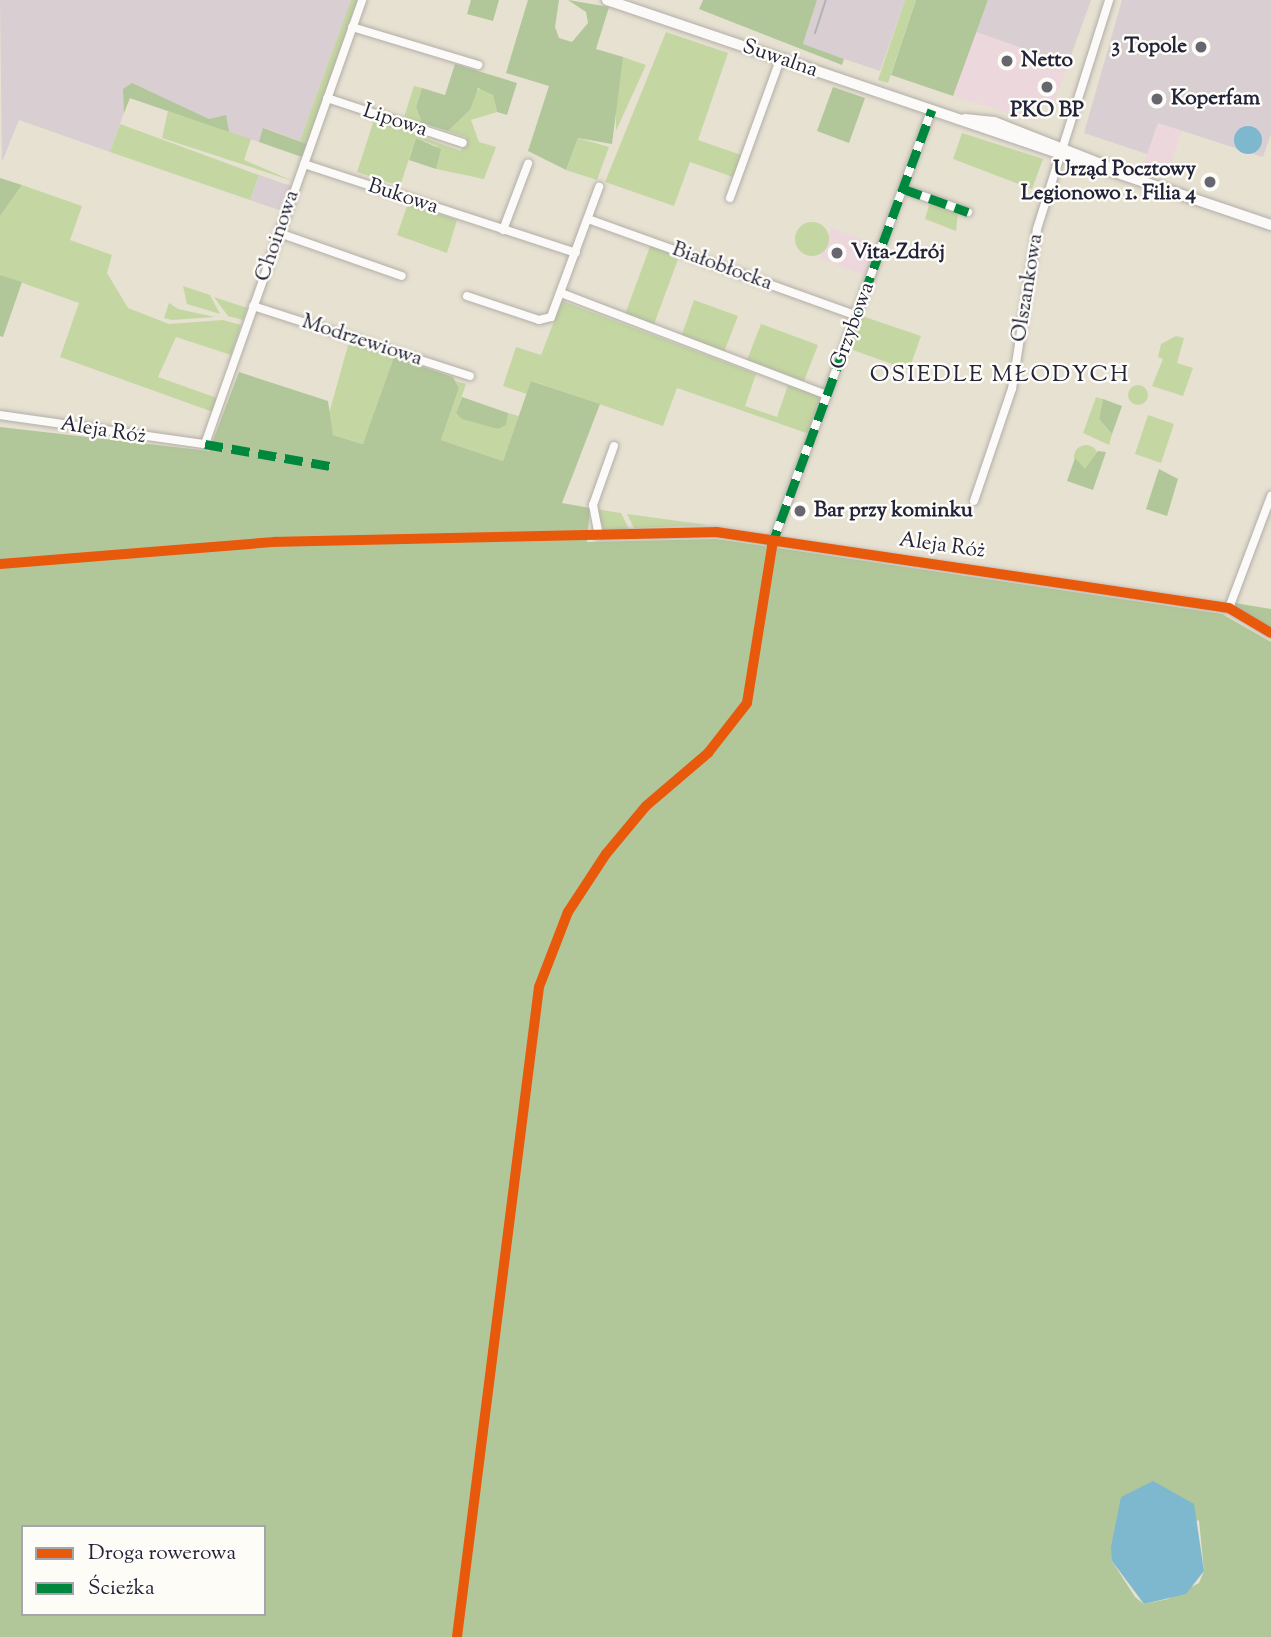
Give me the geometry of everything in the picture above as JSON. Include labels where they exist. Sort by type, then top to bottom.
[{"type":"street","name":"Choinowa","points":[[205,444],[362,0]]},
{"type":"street","name":"Suwalna","points":[[607,0],[954,117],[994,122],[1136,180],[1271,225]]},
{"type":"street","name":"Olszankowa","points":[[974,501],[1012,388],[1037,229],[1109,0]]},
{"type":"street","points":[[352,27],[478,65]]},
{"type":"street","points":[[730,198],[780,60]]},
{"type":"street","name":"Lipowa","points":[[327,98],[464,143]]},
{"type":"street","name":"Grzybowa","points":[[772,541],[932,110]]},
{"type":"street","name":"Bukowa","points":[[304,164],[576,253]]},
{"type":"street","points":[[503,230],[528,164]]},
{"type":"street","points":[[467,296],[542,320],[553,316],[599,187]]},
{"type":"street","points":[[904,188],[968,212]]},
{"type":"street","name":"Białobłocka","points":[[588,219],[857,316]]},
{"type":"street","points":[[279,233],[402,276]]},
{"type":"street","points":[[561,293],[827,395]]},
{"type":"street","name":"Modrzewiowa","points":[[253,306],[470,376]]},
{"type":"street","name":"Aleja Róż","points":[[0,415],[205,444]]},
{"type":"street","name":"Aleja Róż","points":[[614,446],[593,505],[599,535],[716,533],[772,541],[1229,608],[1271,633]]},
{"type":"street","points":[[1229,608],[1271,496]]},
{"type":"shaded area","points":[[0,0],[351,0],[300,141],[264,128],[259,142],[129,98],[110,152],[19,120],[2,162]]},
{"type":"shaded area","points":[[817,0],[905,0],[880,71],[803,45]]},
{"type":"shaded area","points":[[988,0],[1091,0],[1068,64],[976,32]]},
{"type":"shaded area","points":[[1122,0],[1271,0],[1271,134],[1263,157],[1158,123],[1147,154],[1084,133]]},
{"type":"shaded area","points":[[976,32],[1068,64],[1053,107],[1043,106],[1035,121],[953,96]]},
{"type":"shaded area","points":[[1158,123],[1182,131],[1169,170],[1144,162]]},
{"type":"shaded area","points":[[259,175],[291,186],[282,211],[250,200]]},
{"type":"shaded area","points":[[831,228],[877,244],[868,276],[820,259]]},
{"type":"green space","points":[[351,0],[359,0],[307,144],[300,141]]},
{"type":"green space","points":[[471,0],[499,0],[493,21],[467,14]]},
{"type":"green space","points":[[528,0],[559,0],[555,27],[559,38],[572,42],[588,23],[586,12],[568,0],[609,7],[596,49],[623,57],[612,144],[578,138],[566,170],[528,151],[549,86],[506,73]]},
{"type":"green space","points":[[703,0],[817,0],[803,44],[844,59],[842,65],[699,9]]},
{"type":"green space","points":[[905,0],[916,0],[888,83],[878,80]]},
{"type":"green space","points":[[916,0],[988,0],[953,96],[891,75]]},
{"type":"green space","points":[[666,32],[728,53],[698,140],[741,155],[733,177],[690,162],[674,206],[605,182]]},
{"type":"green space","points":[[623,57],[646,65],[616,131],[615,80]]},
{"type":"green space","points":[[455,64],[517,83],[507,115],[497,112],[493,95],[478,88],[470,110],[448,131],[422,123],[416,107],[422,88],[445,95]]},
{"type":"green space","points":[[132,83],[209,119],[226,115],[229,132],[130,98],[124,113],[123,89]]},
{"type":"green space","points":[[414,86],[422,88],[416,107],[422,123],[404,117]]},
{"type":"green space","points":[[833,87],[865,98],[849,143],[817,131]]},
{"type":"green space","points":[[482,88],[493,95],[497,112],[471,120],[479,142],[496,147],[484,179],[436,169],[437,146],[416,138],[400,186],[357,172],[374,120],[461,151],[466,137],[448,131],[470,110],[472,93]]},
{"type":"green space","points":[[168,111],[251,139],[244,160],[293,181],[162,138]]},
{"type":"green space","points":[[120,124],[259,175],[250,200],[110,152]]},
{"type":"green space","points":[[263,128],[307,144],[302,157],[259,142]]},
{"type":"green space","points":[[962,133],[1043,159],[1032,189],[953,159]]},
{"type":"green space","points":[[416,138],[441,149],[436,169],[409,160]]},
{"type":"green space","points":[[578,138],[609,147],[597,180],[566,170]]},
{"type":"green space","points":[[0,178],[22,185],[0,216]]},
{"type":"green space","points":[[22,185],[82,206],[70,240],[112,255],[107,273],[128,308],[169,324],[223,320],[241,325],[231,355],[176,337],[158,377],[217,398],[213,412],[60,357],[79,303],[0,275],[0,216]]},
{"type":"green space","points":[[930,202],[958,212],[956,231],[925,219]]},
{"type":"green space","points":[[408,203],[457,220],[447,253],[397,235]]},
{"type":"green space","points":[[812,222],[824,227],[829,239],[824,251],[812,256],[800,251],[795,239],[800,227]]},
{"type":"green space","points":[[651,244],[680,254],[653,327],[624,317]]},
{"type":"green space","points":[[0,275],[22,282],[3,337],[0,336]]},
{"type":"green space","points":[[183,286],[210,295],[220,314],[187,304]]},
{"type":"green space","points":[[214,297],[247,308],[243,320],[228,316]]},
{"type":"green space","points":[[694,300],[738,316],[724,352],[681,337]]},
{"type":"green space","points":[[562,301],[756,374],[745,406],[777,417],[788,385],[823,397],[809,434],[677,388],[663,426],[532,381],[527,394],[503,386],[516,347],[541,355]]},
{"type":"green space","points":[[169,303],[178,309],[215,317],[172,320],[164,318]]},
{"type":"green space","points":[[862,316],[921,336],[909,370],[850,349]]},
{"type":"green space","points":[[761,324],[818,345],[804,381],[747,360]]},
{"type":"green space","points":[[1176,336],[1184,338],[1177,363],[1193,368],[1183,396],[1152,386],[1163,359],[1158,357],[1161,344]]},
{"type":"green space","points":[[349,342],[394,357],[364,444],[333,435],[328,417]]},
{"type":"green space","points":[[394,357],[453,377],[459,388],[441,440],[503,461],[531,381],[600,404],[562,503],[590,508],[587,542],[716,539],[1222,614],[1271,642],[1271,1637],[0,1637],[0,427],[209,451],[239,372],[328,401],[333,435],[363,444]],"holes":[[[1199,1520],[1204,1571],[1199,1583],[1168,1599],[1144,1604],[1135,1597],[1112,1561]]]},
{"type":"green space","points":[[455,381],[466,384],[456,413],[498,429],[508,413],[519,416],[503,461],[441,440],[459,388]]},
{"type":"green space","points":[[1138,385],[1145,388],[1148,395],[1145,402],[1138,405],[1131,402],[1128,395],[1131,388]]},
{"type":"green space","points":[[462,397],[508,413],[506,425],[498,429],[462,419],[456,413]]},
{"type":"green space","points":[[1096,397],[1103,399],[1099,419],[1112,434],[1109,445],[1083,433]]},
{"type":"green space","points":[[1103,399],[1122,406],[1112,434],[1099,419]]},
{"type":"green space","points":[[1148,415],[1174,424],[1161,463],[1135,454]]},
{"type":"green space","points":[[1086,445],[1097,452],[1098,457],[1091,468],[1086,469],[1075,462],[1074,457],[1081,446]]},
{"type":"green space","points":[[1098,451],[1106,452],[1093,490],[1067,481],[1075,458],[1085,469]]},
{"type":"green space","points":[[1159,469],[1178,479],[1167,516],[1146,509]]},
{"type":"green space","points":[[595,509],[621,513],[629,529],[604,529]]},
{"type":"green space","points":[[627,514],[708,525],[634,528]]},
{"type":"green space","points":[[1235,603],[1271,609],[1271,628],[1233,607]]},
{"type":"water","points":[[1248,126],[1258,130],[1262,140],[1258,150],[1248,154],[1238,150],[1234,140],[1238,130]]},
{"type":"water","points":[[1153,1481],[1194,1504],[1204,1571],[1186,1594],[1144,1604],[1112,1561],[1111,1547],[1121,1497]]},
{"type":"railway","points":[[815,33],[826,0]]},
{"type":"marked path","points":[[771,547],[932,110]]},
{"type":"marked path","points":[[904,189],[968,212]]},
{"type":"marked path","points":[[205,444],[335,467]]},
{"type":"cycle path","points":[[0,564],[275,542],[716,532],[1229,608],[1271,633]]},
{"type":"cycle path","points":[[457,1637],[539,987],[568,912],[606,854],[646,806],[708,753],[747,703],[773,541]]},
{"type":"place","name":"3 Topole","points":[[1201,47]]},
{"type":"place","name":"Netto","points":[[1007,61]]},
{"type":"place","name":"PKO BP","points":[[1047,87]]},
{"type":"place","name":"Koperfam","points":[[1157,99]]},
{"type":"place","name":"Urząd Pocztowy Legionowo 1. Filia 4","points":[[1210,182]]},
{"type":"place","name":"Vita-Zdrój","points":[[837,253]]},
{"type":"place","name":"Bar przy kominku","points":[[800,511]]},
{"type":"district","name":"OSIEDLE MŁODYCH","points":[[1000,376]]}]
